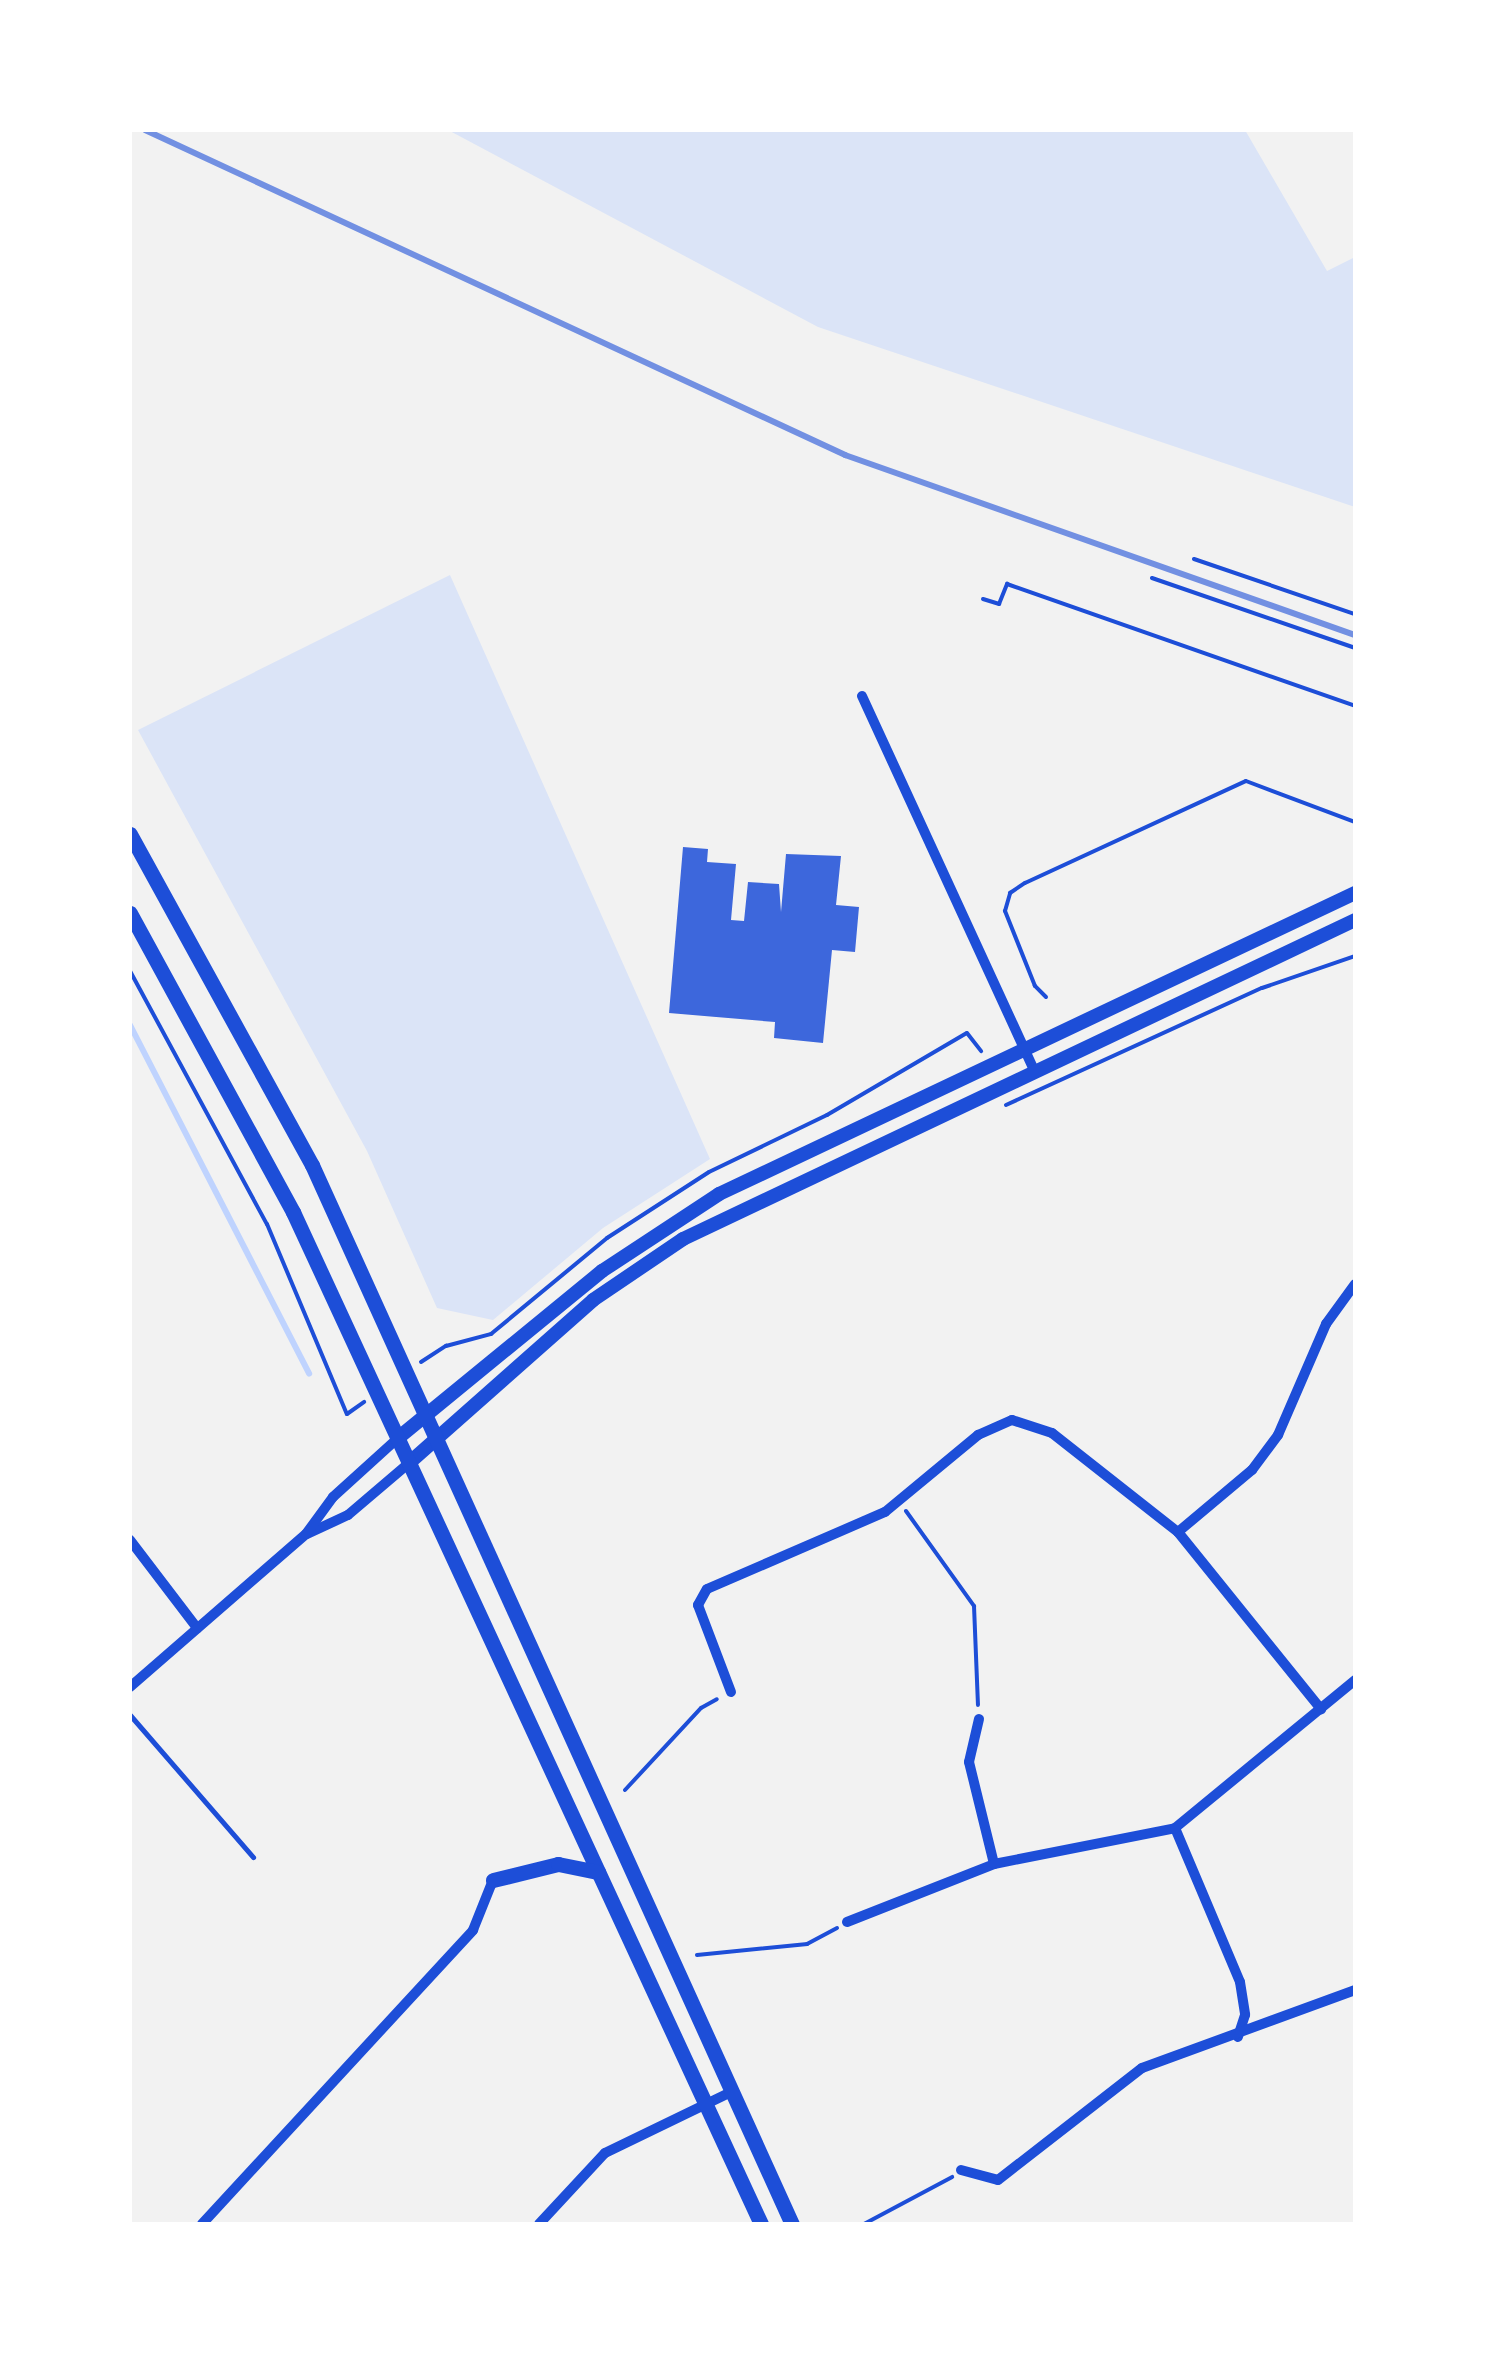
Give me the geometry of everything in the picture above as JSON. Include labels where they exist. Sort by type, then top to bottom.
[{"type":"main road","points":[[130,834],[312,1165],[792,2224]]},
{"type":"main road","points":[[130,914],[262,1149],[761,2224]]},
{"type":"main road","points":[[493,1880],[558,1864],[598,1872]]},
{"type":"street","points":[[862,696],[1034,1070]]},
{"type":"street","points":[[130,1686],[306,1534],[334,1497],[426,1414],[602,1271],[691,1210],[1355,893]]},
{"type":"street","points":[[306,1534],[348,1514],[593,1300],[654,1258],[754,1201],[1355,920]]},
{"type":"street","points":[[1178,1532],[1252,1470],[1278,1435],[1326,1324],[1355,1284]]},
{"type":"street","points":[[732,1692],[698,1605],[706,1589],[899,1501],[978,1435],[1012,1420],[1052,1433],[1178,1532],[1321,1708]]},
{"type":"street","points":[[130,1540],[197,1628]]},
{"type":"street","points":[[847,1922],[994,1864],[1174,1828],[1355,1680]]},
{"type":"street","points":[[980,1720],[969,1762],[994,1864]]},
{"type":"street","points":[[1174,1828],[1240,1982],[1244,2015],[1238,2037]]},
{"type":"street","points":[[202,2224],[473,1930],[493,1880]]},
{"type":"street","points":[[961,2170],[998,2180],[1142,2068],[1238,2037],[1355,1990]]},
{"type":"street","points":[[539,2224],[605,2153],[732,2092]]},
{"type":"lane","points":[[130,1715],[253,1857]]},
{"type":"path","points":[[1194,559],[1355,614]]},
{"type":"path","points":[[1152,578],[1355,648]]},
{"type":"path","points":[[983,599],[999,604],[1006,584],[1355,706]]},
{"type":"path","points":[[1046,997],[1035,986],[1004,911],[1010,894],[1025,883],[1246,781],[1355,822]]},
{"type":"path","points":[[1002,1098],[1008,1108],[1262,988],[1355,956]]},
{"type":"path","points":[[130,971],[229,1147],[329,1360],[347,1414],[354,1410]]},
{"type":"path","points":[[899,1501],[974,1606],[980,1720]]},
{"type":"path","points":[[625,1790],[701,1708],[732,1692]]},
{"type":"path","points":[[697,1955],[807,1944],[847,1922]]},
{"type":"path","points":[[864,2224],[926,2196],[961,2170]]},
{"type":"shaded area","points":[[448,130],[1245,130],[1327,271],[1355,257],[1355,507],[818,327]]},
{"type":"shaded area","points":[[450,575],[710,1159],[603,1228],[493,1320],[437,1308],[367,1151],[138,730]]},
{"type":"building","points":[[683,847],[708,849],[707,862],[736,864],[731,920],[744,921],[748,882],[779,884],[781,912],[786,854],[841,856],[836,905],[859,907],[855,952],[832,950],[823,1043],[774,1038],[775,1022],[669,1013]]},
{"type":"waterway","points":[[130,1025],[309,1374]]},
{"type":"railway","points":[[145,130],[845,455],[1355,635]]}]
